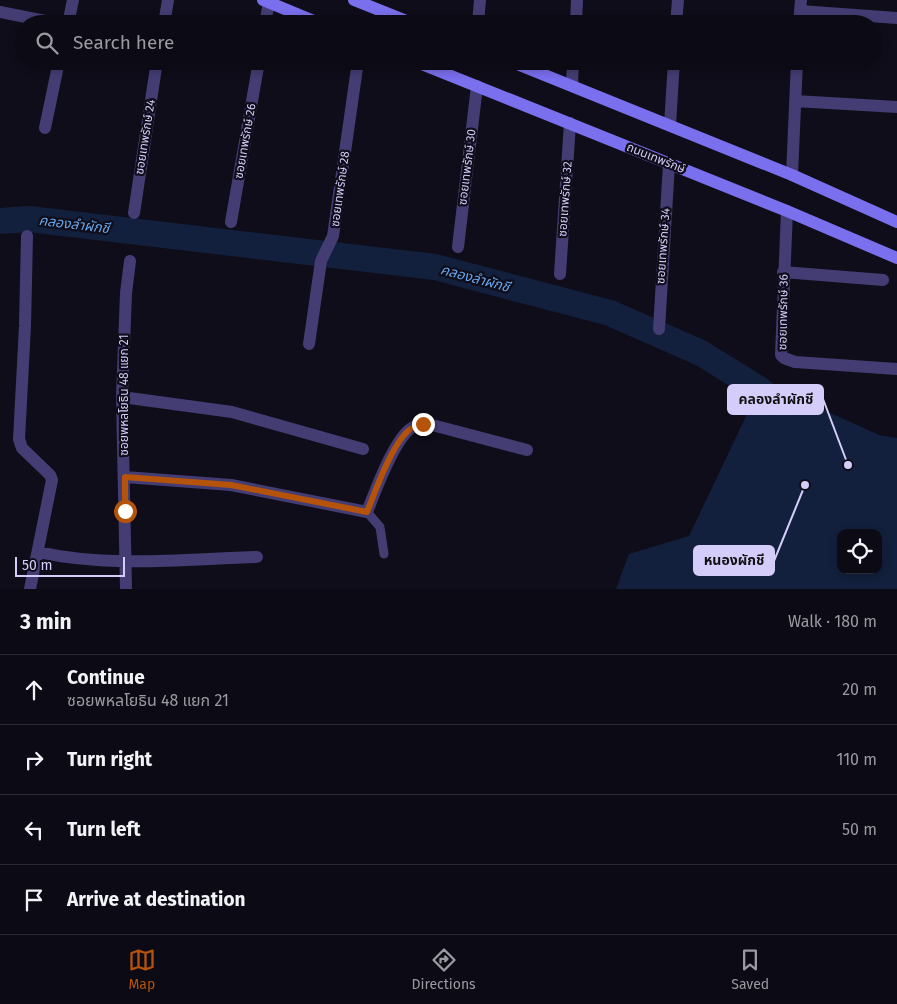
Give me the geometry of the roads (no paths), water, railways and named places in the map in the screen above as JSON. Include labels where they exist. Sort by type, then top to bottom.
[{"type":"main road","points":[[266,1],[299,15]]},
{"type":"main road","points":[[358,1],[392,15]]},
{"type":"main road","name":"ถนนเทพรักษ์","points":[[437,70],[787,211],[897,258]]},
{"type":"main road","points":[[532,70],[792,175],[897,222]]},
{"type":"street","points":[[70,15],[73,0]]},
{"type":"street","points":[[166,15],[168,0]]},
{"type":"street","points":[[479,15],[480,0]]},
{"type":"street","points":[[576,15],[577,0]]},
{"type":"street","points":[[677,15],[678,0]]},
{"type":"street","points":[[265,15],[266,1]]},
{"type":"street","points":[[800,5],[875,15]]},
{"type":"street","points":[[0,12],[15,15]]},
{"type":"street","points":[[882,16],[897,18]]},
{"type":"street","points":[[45,128],[58,70]]},
{"type":"street","name":"ซอยเทพรักษ์ 24","points":[[134,213],[156,70]]},
{"type":"street","name":"ซอยเทพรักษ์ 26","points":[[231,222],[257,70]]},
{"type":"street","name":"ซอยเทพรักษ์ 28","points":[[308,344],[321,261],[333,236],[357,70]]},
{"type":"street","points":[[572,86],[573,70]]},
{"type":"street","points":[[670,125],[673,70]]},
{"type":"street","points":[[792,175],[797,70]]},
{"type":"street","name":"ซอยเทพรักษ์ 30","points":[[458,248],[477,86]]},
{"type":"street","points":[[795,101],[897,107]]},
{"type":"street","name":"ซอยเทพรักษ์ 32","points":[[560,274],[570,123]]},
{"type":"street","name":"ซอยเทพรักษ์ 34","points":[[659,329],[670,164]]},
{"type":"street","name":"ซอยเทพรักษ์ 36","points":[[787,211],[780,350],[784,358],[795,362],[897,369]]},
{"type":"street","points":[[27,236],[25,326],[18,439],[22,448],[50,475],[52,480],[30,589]]},
{"type":"street","name":"ซอยพหลโยธิน 48 แยก 21","points":[[126,589],[122,397],[125,309],[130,261]]},
{"type":"street","points":[[783,272],[883,280]]},
{"type":"street","points":[[122,397],[232,412],[363,449]]},
{"type":"street","points":[[125,477],[231,485],[367,512],[387,465],[403,436],[412,428],[423,424],[436,426],[528,450]]},
{"type":"street","points":[[38,552],[72,558],[125,561],[257,557]]},
{"type":"lane","points":[[367,512],[374,517],[380,527],[384,554]]},
{"type":"water","points":[[759,389],[793,396],[879,435],[897,438],[897,589],[616,589],[629,554],[689,536]]},
{"type":"waterway","name":"คลองลำผักชี","points":[[0,221],[29,219],[435,267],[610,313],[701,353],[759,389],[786,412]]},
{"type":"place","name":"คลองลำผักชี","points":[[848,465]]},
{"type":"place","name":"หนองผักชี","points":[[805,485]]}]
